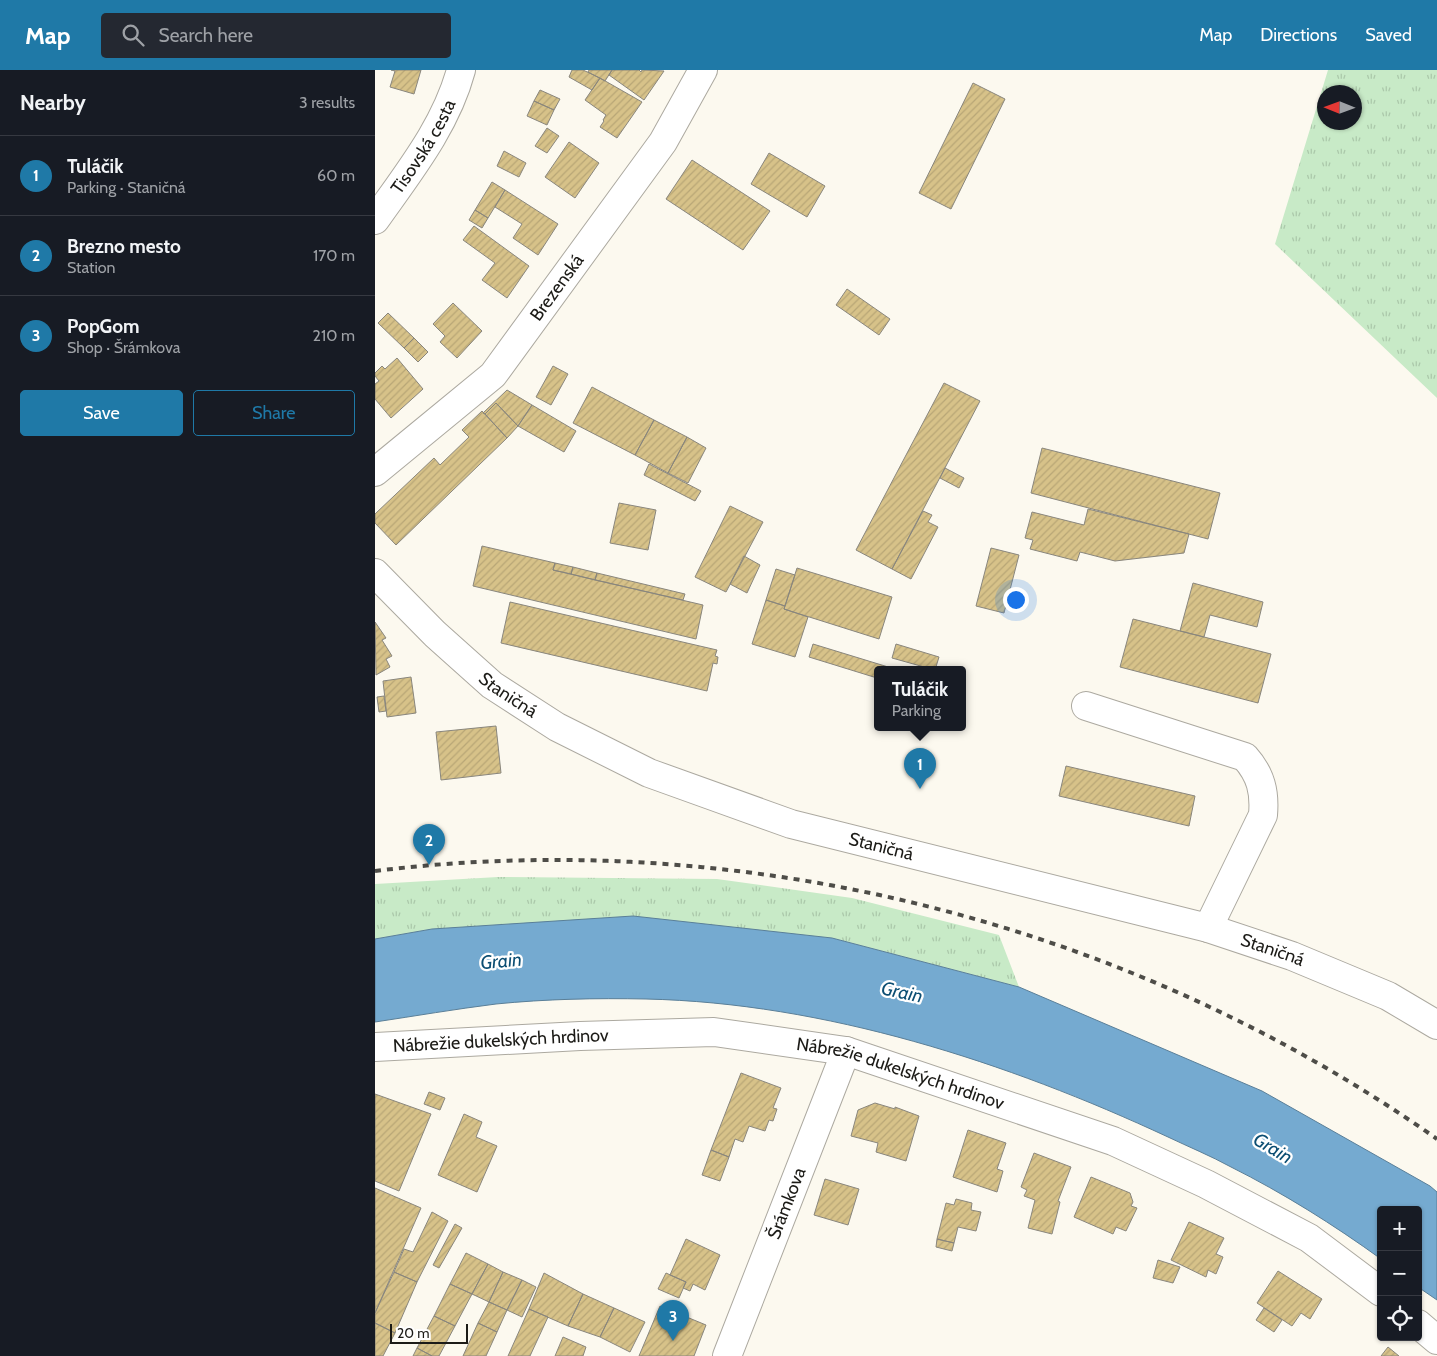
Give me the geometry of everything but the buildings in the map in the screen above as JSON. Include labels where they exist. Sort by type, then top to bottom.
[{"type":"street","name":"Tisovská cesta","points":[[375,220],[447,111],[461,70]]},
{"type":"street","name":"Brezenská","points":[[375,472],[493,375],[663,142],[703,70]]},
{"type":"street","name":"Staničná","points":[[375,573],[435,634],[492,685],[557,728],[649,773],[791,824],[1208,928],[1327,970],[1388,996],[1437,1025]]},
{"type":"street","points":[[1085,706],[1245,757],[1261,779],[1265,799],[1263,815],[1208,928]]},
{"type":"street","name":"Nábrežie dukelských hrdinov","points":[[375,1047],[580,1036],[714,1032],[846,1051],[1113,1141],[1206,1184],[1309,1238],[1377,1289]]},
{"type":"street","name":"Šrámkova","points":[[727,1356],[846,1051]]},
{"type":"street","points":[[1422,1327],[1437,1340]]},
{"type":"green space","points":[[1328,70],[1437,70],[1437,398],[1275,244],[1317,106],[1317,130],[1362,130],[1362,85],[1323,85]]},
{"type":"green space","points":[[498,877],[717,879],[852,898],[999,935],[1019,987],[832,938],[432,929],[375,939],[375,884]]},
{"type":"water","name":"Grain","points":[[633,916],[832,938],[1019,987],[1262,1091],[1430,1186],[1437,1192],[1437,1300],[1422,1290],[1422,1206],[1377,1206],[1377,1256],[1289,1199],[1208,1155],[1044,1084],[914,1041],[780,1012],[713,1003],[646,999],[571,999],[515,1002],[375,1022],[375,939],[432,929]]},
{"type":"railway","points":[[375,871],[515,860],[655,863],[794,879],[931,907],[1065,948],[1195,1000],[1319,1064],[1437,1139]]},
{"type":"place","name":"Tuláčik","points":[[920,789]]},
{"type":"place","name":"Brezno mesto","points":[[429,865]]},
{"type":"place","name":"PopGom","points":[[673,1341]]}]
